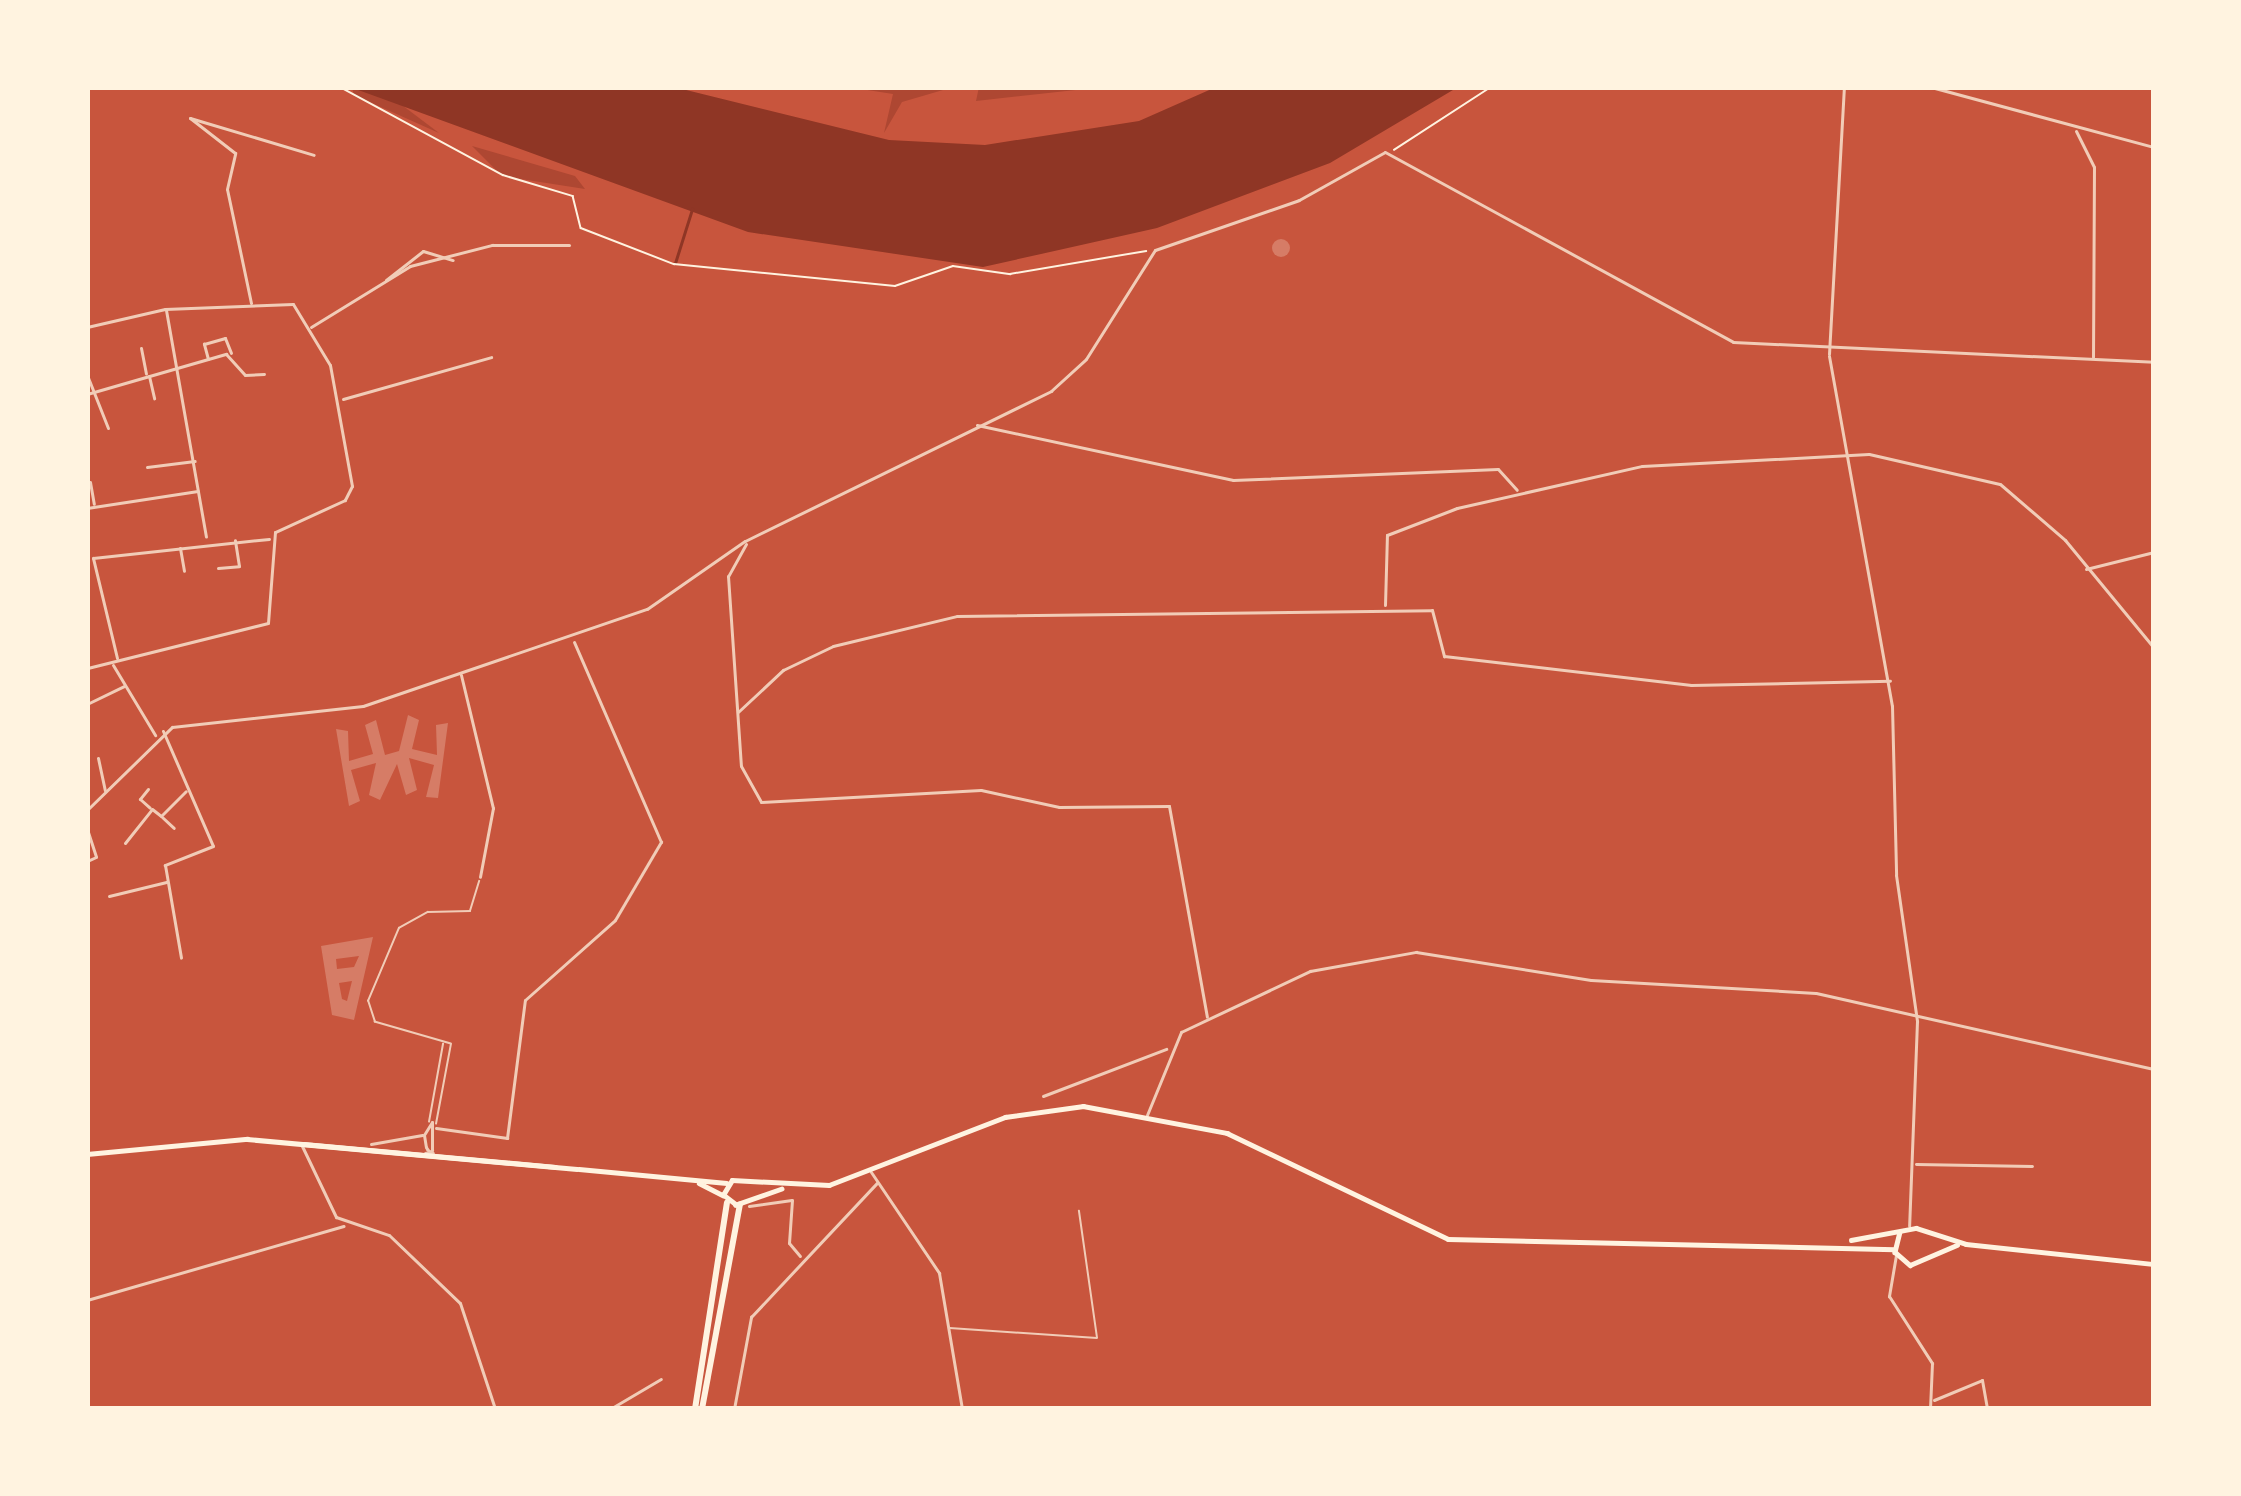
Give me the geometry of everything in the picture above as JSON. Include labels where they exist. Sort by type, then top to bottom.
[{"type":"highway","points":[[698,1409],[725,1199]]},
{"type":"highway","points":[[698,1409],[745,1203]]},
{"type":"main road","points":[[688,1180],[725,1199],[745,1203],[782,1189],[871,1172],[1024,1112],[1147,1115],[1227,1133],[1448,1239],[1840,1241],[1908,1228],[1966,1244],[2154,1264]]},
{"type":"main road","points":[[280,1141],[782,1189]]},
{"type":"main road","points":[[87,1154],[280,1141],[371,1144],[577,1169]]},
{"type":"main road","points":[[725,1199],[726,1183]]},
{"type":"main road","points":[[745,1203],[746,1186]]},
{"type":"main road","points":[[1895,1252],[1900,1232]]},
{"type":"main road","points":[[1928,1235],[1930,1253]]},
{"type":"main road","points":[[1840,1241],[1895,1252],[1905,1263],[1966,1244]]},
{"type":"street","points":[[1844,87],[1829,354],[1890,681],[1896,875],[1916,1018],[1916,1164],[1914,1212],[1908,1228]]},
{"type":"street","points":[[1931,87],[2076,131],[2154,147]]},
{"type":"street","points":[[251,303],[227,189],[235,154],[190,118],[314,155]]},
{"type":"street","points":[[2076,131],[2094,167],[2093,357]]},
{"type":"street","points":[[88,807],[164,730],[348,710],[574,642],[745,541],[1070,377],[1155,250],[1299,200],[1390,152],[1732,342],[1829,354],[2154,362]]},
{"type":"street","points":[[386,281],[492,245],[569,245]]},
{"type":"street","points":[[309,328],[386,281],[423,251],[455,261]]},
{"type":"street","points":[[87,328],[165,308],[293,304],[309,328],[340,400],[349,497],[292,517],[271,540],[271,621],[87,668]]},
{"type":"street","points":[[165,308],[197,460],[207,540]]},
{"type":"street","points":[[208,358],[204,344],[225,338],[245,375],[264,374]]},
{"type":"street","points":[[141,348],[154,398]]},
{"type":"street","points":[[87,394],[147,374],[231,355]]},
{"type":"street","points":[[340,400],[491,357]]},
{"type":"street","points":[[87,375],[108,428]]},
{"type":"street","points":[[976,425],[1233,480],[1498,469],[1519,492]]},
{"type":"street","points":[[1384,607],[1387,535],[1519,492],[1642,466],[1844,454],[2000,484],[2085,569],[2154,648]]},
{"type":"street","points":[[147,466],[197,460]]},
{"type":"street","points":[[91,482],[94,507]]},
{"type":"street","points":[[87,508],[200,490]]},
{"type":"street","points":[[218,568],[239,566],[235,538]]},
{"type":"street","points":[[155,735],[115,661],[89,567],[93,558],[207,540],[271,540]]},
{"type":"street","points":[[745,541],[728,576],[745,782],[766,803],[791,792],[981,790],[1059,807],[1168,806],[1208,1018]]},
{"type":"street","points":[[180,547],[184,571]]},
{"type":"street","points":[[2085,569],[2154,552]]},
{"type":"street","points":[[738,712],[783,670],[932,619],[1384,607],[1437,614],[1444,656],[1691,685],[1890,681]]},
{"type":"street","points":[[371,1144],[431,1128],[507,1138],[525,1000],[615,920],[661,842],[574,642]]},
{"type":"street","points":[[461,675],[493,808],[480,877]]},
{"type":"street","points":[[87,704],[126,686]]},
{"type":"street","points":[[164,730],[213,846],[168,859],[181,958]]},
{"type":"street","points":[[98,758],[105,790]]},
{"type":"street","points":[[148,789],[140,799],[175,828]]},
{"type":"street","points":[[161,816],[188,790]]},
{"type":"street","points":[[125,843],[152,809]]},
{"type":"street","points":[[87,829],[96,857],[87,861]]},
{"type":"street","points":[[110,896],[168,882]]},
{"type":"street","points":[[1043,1096],[1166,1049],[1208,1018],[1310,971],[1416,952],[1591,980],[1816,993],[2154,1070]]},
{"type":"street","points":[[1147,1115],[1166,1049]]},
{"type":"street","points":[[430,1150],[431,1128]]},
{"type":"street","points":[[430,1150],[431,1128]]},
{"type":"street","points":[[302,1144],[327,1207],[346,1223],[388,1235],[453,1292],[495,1409]]},
{"type":"street","points":[[405,1154],[430,1150],[440,1157]]},
{"type":"street","points":[[1916,1164],[2032,1166]]},
{"type":"street","points":[[871,1172],[939,1273],[962,1409]]},
{"type":"street","points":[[734,1409],[749,1321],[802,1258],[877,1183]]},
{"type":"street","points":[[745,1203],[792,1200],[789,1243],[802,1258]]},
{"type":"street","points":[[1914,1212],[1920,1229]]},
{"type":"street","points":[[87,1300],[346,1223]]},
{"type":"street","points":[[1895,1252],[1889,1296],[1932,1363],[1930,1409]]},
{"type":"street","points":[[1892,1270],[1905,1263]]},
{"type":"street","points":[[610,1409],[661,1379]]},
{"type":"street","points":[[1933,1400],[1982,1380],[1987,1409]]},
{"type":"lane","points":[[431,1128],[451,1044],[375,1022],[368,1001],[389,938],[428,912],[470,911],[480,877]]},
{"type":"lane","points":[[431,1128],[444,1041]]},
{"type":"lane","points":[[948,1328],[1097,1338],[1079,1211]]},
{"type":"path","points":[[340,87],[503,175],[573,196],[581,228],[684,266],[895,286],[953,266],[1010,274],[1155,250]]},
{"type":"path","points":[[1390,152],[1491,87]]},
{"type":"shaded area","points":[[350,87],[674,87],[889,140],[985,145],[1139,121],[1216,87],[1458,87],[1330,163],[1157,228],[983,267],[748,232]]},
{"type":"shaded area","points":[[979,87],[1103,87],[976,101]]},
{"type":"shaded area","points":[[352,88],[386,93],[439,133],[354,95]]},
{"type":"shaded area","points":[[861,89],[943,90],[902,102],[884,133],[893,94]]},
{"type":"shaded area","points":[[472,146],[575,176],[585,189],[502,176]]},
{"type":"building","points":[[1281,239],[1290,248],[1281,257],[1272,248]]},
{"type":"building","points":[[408,715],[419,720],[412,749],[437,755],[436,725],[448,723],[438,798],[426,797],[434,765],[409,758],[417,790],[406,795],[397,764],[380,800],[369,795],[376,763],[351,770],[360,801],[349,806],[336,729],[348,731],[349,761],[373,754],[365,725],[376,720],[385,755],[399,751]]},
{"type":"building","points":[[373,937],[354,1020],[332,1015],[321,946]],"holes":[[[359,956],[354,967],[337,969],[336,959]],[[352,981],[347,1001],[342,999],[339,983]]]},
{"type":"waterway","points":[[675,263],[692,209]]}]
